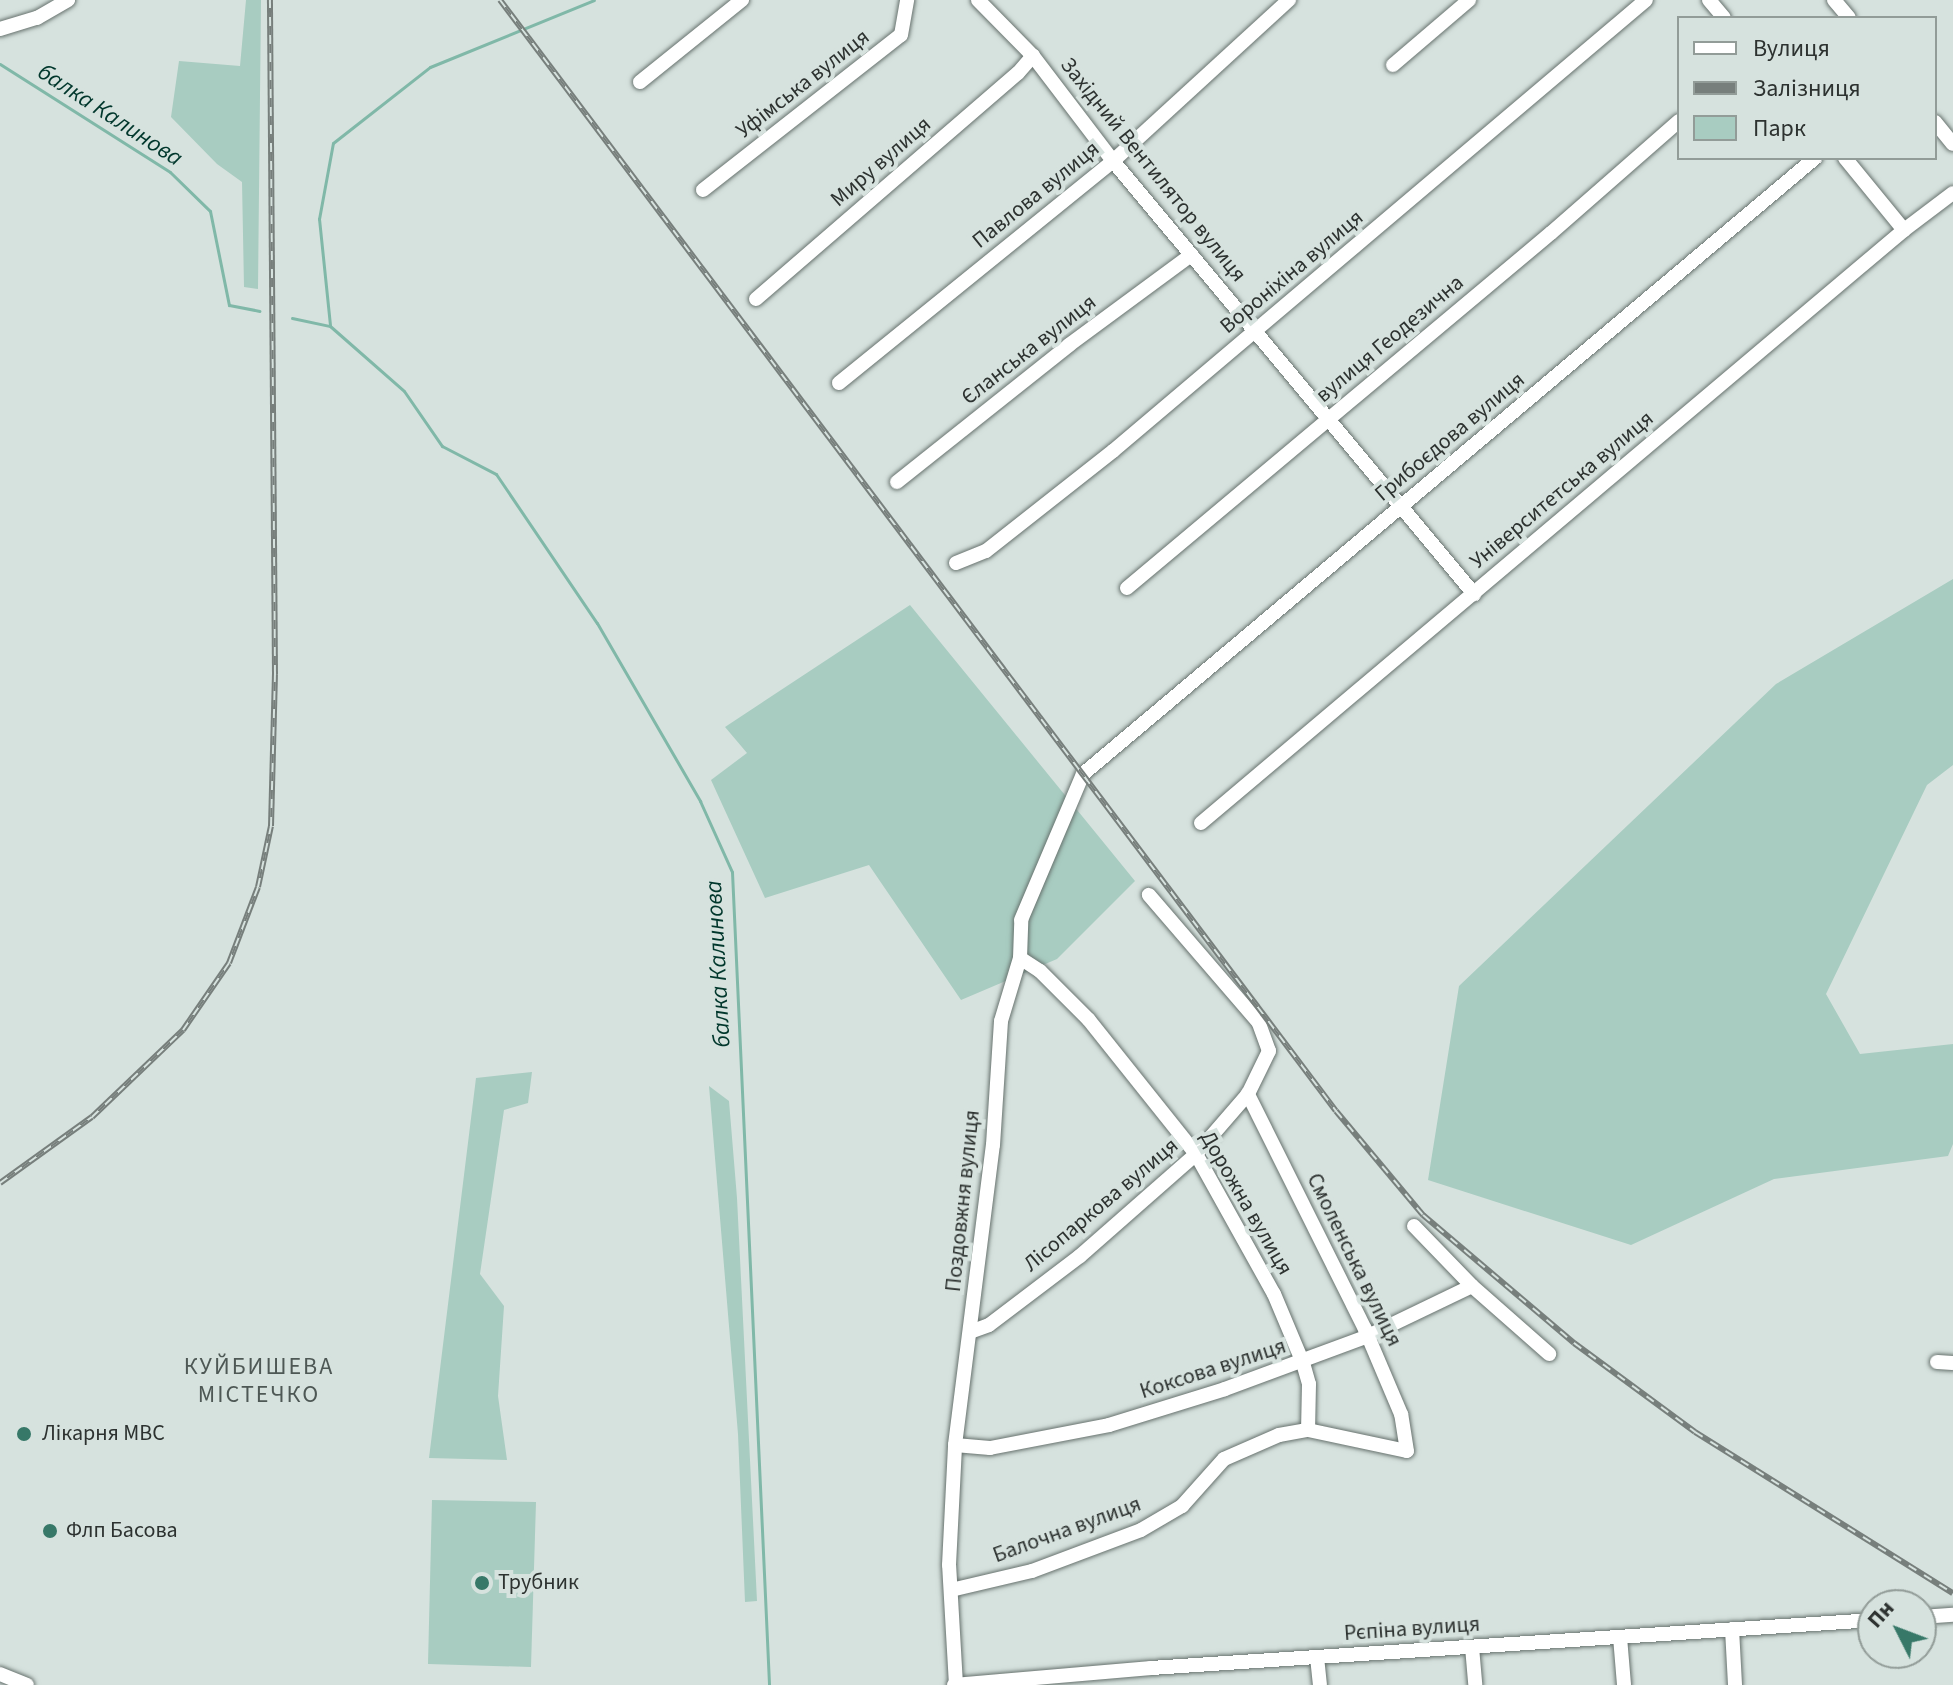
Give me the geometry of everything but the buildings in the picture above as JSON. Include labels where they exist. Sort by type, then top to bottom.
[{"type":"street","points":[[3,28],[37,18],[68,0]]},
{"type":"street","points":[[640,82],[742,0]]},
{"type":"street","name":"Уфімська вулиця","points":[[703,190],[901,35],[907,0]]},
{"type":"street","name":"Західний Вентилятор вулиця","points":[[978,0],[1033,56],[1113,161],[1474,594]]},
{"type":"street","name":"Павлова вулиця","points":[[839,383],[1113,161],[1289,0]]},
{"type":"street","points":[[1393,65],[1469,0]]},
{"type":"street","name":"Вороніхіна вулиця","points":[[956,563],[986,551],[1256,332],[1646,0]]},
{"type":"street","points":[[1709,0],[1722,16]]},
{"type":"street","points":[[1834,0],[1847,16]]},
{"type":"street","name":"Миру вулиця","points":[[756,299],[1018,73],[1033,56]]},
{"type":"street","name":"вулиця Геодезична","points":[[1127,588],[1677,123]]},
{"type":"street","points":[[1937,124],[1953,144]]},
{"type":"street","name":"Грибоєдова вулиця","points":[[1113,750],[1813,160]]},
{"type":"street","points":[[1847,160],[1904,230]]},
{"type":"street","name":"Університетська вулиця","points":[[1201,823],[1904,230],[1953,193]]},
{"type":"street","name":"Єланська вулиця","points":[[897,482],[1069,345],[1191,255]]},
{"type":"street","name":"Поздовжня вулиця","points":[[955,1685],[951,1590],[955,1445],[993,1145],[1001,1021],[1020,958],[1021,920],[1066,808],[1083,774],[1113,750]]},
{"type":"street","name":"Лісопаркова вулиця","points":[[970,1332],[989,1325],[1080,1256],[1196,1154],[1248,1094],[1269,1051],[1259,1023],[1149,895]]},
{"type":"street","name":"Дорожна вулиця","points":[[1020,958],[1040,971],[1089,1020],[1196,1154],[1274,1294],[1303,1363],[1309,1384],[1308,1430]]},
{"type":"street","name":"Смоленська вулиця","points":[[1248,1094],[1368,1336],[1401,1414],[1407,1451]]},
{"type":"street","points":[[1414,1226],[1472,1286],[1549,1354]]},
{"type":"street","name":"Коксова вулиця","points":[[955,1445],[990,1448],[1109,1425],[1303,1363],[1472,1286]]},
{"type":"street","points":[[1937,1362],[1953,1363]]},
{"type":"street","name":"Балочна вулиця","points":[[951,1590],[1032,1571],[1141,1530],[1182,1506],[1224,1459],[1279,1435],[1308,1430],[1407,1451]]},
{"type":"street","name":"Рєпіна вулиця","points":[[955,1685],[1132,1677],[1317,1657],[1857,1621]]},
{"type":"street","points":[[1732,1629],[1735,1685]]},
{"type":"street","points":[[1620,1637],[1624,1685]]},
{"type":"street","points":[[1472,1647],[1475,1685]]},
{"type":"street","points":[[1317,1657],[1320,1685]]},
{"type":"street","points":[[0,1674],[27,1685]]},
{"type":"green space","points":[[246,0],[261,0],[258,289],[244,287],[242,182],[217,164],[171,117],[179,61],[240,66]]},
{"type":"green space","points":[[1953,579],[1953,765],[1927,785],[1826,994],[1860,1054],[1953,1044],[1953,1144],[1948,1156],[1774,1179],[1631,1245],[1428,1180],[1459,986],[1776,684]]},
{"type":"green space","points":[[910,605],[1135,881],[1057,959],[961,1000],[869,865],[765,898],[711,780],[747,753],[725,727]]},
{"type":"green space","points":[[532,1072],[528,1103],[504,1110],[480,1274],[504,1306],[498,1396],[507,1460],[429,1458],[476,1078]]},
{"type":"green space","points":[[709,1086],[729,1101],[737,1198],[757,1601],[745,1602],[738,1434]]},
{"type":"green space","name":"Трубник","points":[[432,1500],[536,1502],[531,1667],[428,1664]]},
{"type":"waterway","points":[[330,325],[319,219],[333,143],[430,67],[594,0]]},
{"type":"waterway","name":"балка Калинова","points":[[0,64],[170,172],[210,211],[229,305],[259,311]]},
{"type":"waterway","name":"балка Калинова","points":[[292,318],[330,326],[404,391],[442,446],[496,474],[597,623],[700,801],[732,872],[769,1685]]},
{"type":"railway","points":[[0,1183],[92,1117],[183,1030],[229,963],[258,887],[271,826],[275,674],[270,0]]},
{"type":"railway","points":[[500,0],[1336,1111],[1423,1215],[1574,1343],[1695,1432],[1953,1593]]},
{"type":"place","name":"Лікарня МВС","points":[[24,1434]]},
{"type":"place","name":"Флп Басова","points":[[50,1531]]},
{"type":"place","name":"Трубник","points":[[482,1583]]},
{"type":"district","name":"КУЙБИШЕВА МІСТЕЧКО","points":[[259,1381]]}]
